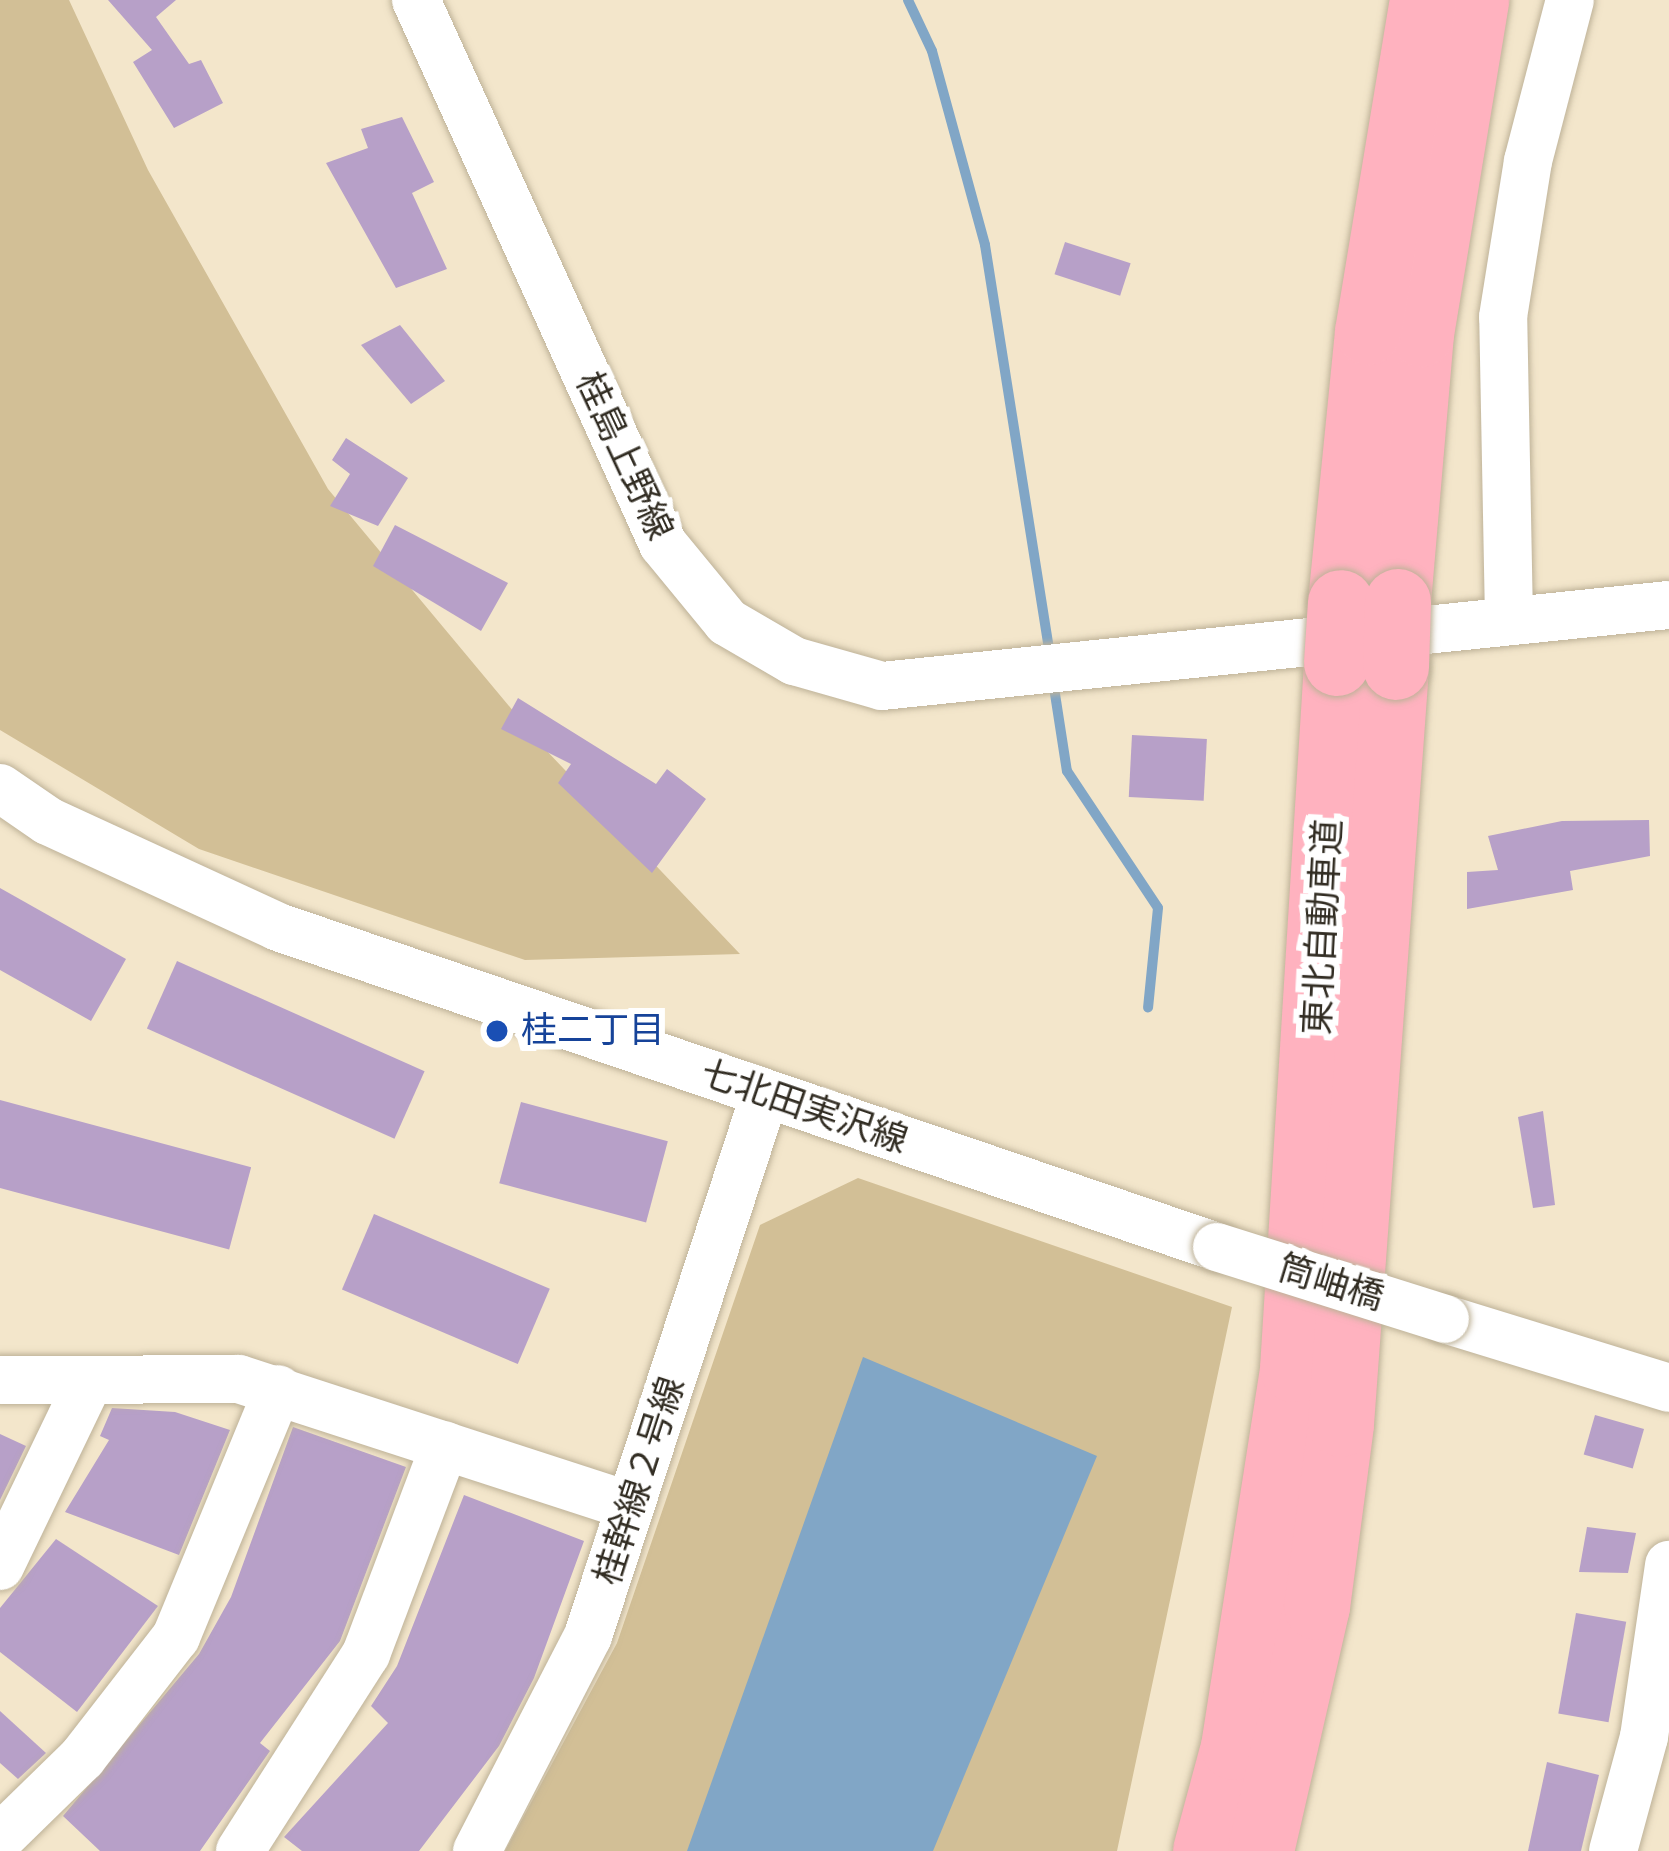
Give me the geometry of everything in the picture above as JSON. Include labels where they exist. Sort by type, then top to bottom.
[{"type":"highway","name":"東北自動車道","points":[[1261,1851],[1317,1607],[1341,1424],[1368,634],[1368,332],[1423,0]]},
{"type":"highway","name":"東北自動車道","points":[[1206,1851],[1241,1705],[1293,1369],[1368,634],[1476,0]]},
{"type":"street","points":[[1570,0],[1528,160],[1503,317],[1509,619],[1669,605]]},
{"type":"street","name":"桂島上野線","points":[[434,5],[663,544],[727,622],[794,661],[882,686],[1509,619]]},
{"type":"street","name":"七北田実沢線","points":[[0,788],[49,821],[278,927],[1217,1247]]},
{"type":"street","name":"桂幹線２号線","points":[[477,1851],[573,1670],[765,1094]]},
{"type":"street","name":"筒岫橋","points":[[1217,1247],[1669,1388]]},
{"type":"street","points":[[0,1380],[184,1375],[278,1389],[629,1507]]},
{"type":"street","points":[[0,1566],[89,1381]]},
{"type":"street","points":[[0,1838],[82,1759],[176,1637],[241,1499],[278,1389]]},
{"type":"street","points":[[240,1851],[366,1654],[445,1445]]},
{"type":"street","points":[[1613,1851],[1656,1741],[1669,1565]]},
{"type":"shaded area","points":[[0,0],[69,0],[148,170],[328,489],[544,748],[740,954],[525,960],[199,849],[0,730]]},
{"type":"shaded area","points":[[858,1178],[1232,1307],[1117,1851],[505,1851],[617,1643],[760,1225]]},
{"type":"water","points":[[863,1357],[1097,1456],[933,1851],[687,1851]]},
{"type":"building","points":[[108,0],[176,0],[156,17],[189,64],[201,60],[223,103],[174,128],[133,62],[152,50]]},
{"type":"building","points":[[402,117],[434,182],[412,193],[447,269],[396,288],[326,163],[368,148],[361,129]]},
{"type":"building","points":[[1065,242],[1131,263],[1120,296],[1054,274]]},
{"type":"building","points":[[400,325],[445,381],[411,404],[361,345]]},
{"type":"building","points":[[346,438],[408,478],[378,526],[330,506],[350,474],[332,460]]},
{"type":"building","points":[[395,525],[508,583],[481,631],[373,566]]},
{"type":"building","points":[[518,698],[656,784],[667,769],[706,799],[652,873],[558,783],[571,764],[501,729]]},
{"type":"building","points":[[1132,735],[1207,739],[1204,801],[1129,797]]},
{"type":"building","points":[[1649,820],[1650,856],[1570,871],[1573,890],[1467,909],[1467,872],[1498,870],[1488,836],[1562,821]]},
{"type":"building","points":[[0,888],[126,959],[91,1021],[0,970]]},
{"type":"building","points":[[177,961],[425,1071],[394,1139],[147,1029]]},
{"type":"building","points":[[0,1100],[251,1167],[229,1249],[0,1188]]},
{"type":"building","points":[[521,1102],[668,1141],[646,1222],[499,1183]]},
{"type":"building","points":[[1543,1111],[1555,1205],[1533,1208],[1518,1117]]},
{"type":"building","points":[[374,1214],[550,1289],[518,1364],[342,1289]]},
{"type":"building","points":[[112,1408],[175,1412],[230,1430],[179,1555],[65,1512],[109,1440],[100,1436]]},
{"type":"building","points":[[1595,1415],[1644,1429],[1633,1468],[1584,1454]]},
{"type":"building","points":[[293,1427],[406,1467],[340,1641],[260,1743],[270,1751],[200,1851],[100,1851],[63,1816],[199,1654],[231,1597]]},
{"type":"building","points":[[0,1434],[26,1446],[0,1500]]},
{"type":"building","points":[[464,1495],[584,1541],[534,1678],[499,1746],[419,1851],[302,1851],[284,1837],[388,1723],[371,1706],[397,1666]]},
{"type":"building","points":[[1587,1527],[1636,1533],[1628,1573],[1579,1572]]},
{"type":"building","points":[[56,1539],[158,1606],[77,1712],[0,1652],[0,1608]]},
{"type":"building","points":[[1576,1613],[1626,1622],[1609,1722],[1558,1713]]},
{"type":"building","points":[[0,1711],[46,1753],[18,1779],[0,1763]]},
{"type":"building","points":[[1547,1762],[1599,1775],[1581,1851],[1528,1851]]},
{"type":"waterway","points":[[908,0],[932,51],[985,245],[1050,656]]},
{"type":"waterway","points":[[1053,681],[1067,771],[1158,908],[1148,1008]]},
{"type":"place","name":"桂二丁目","points":[[497,1031]]}]
